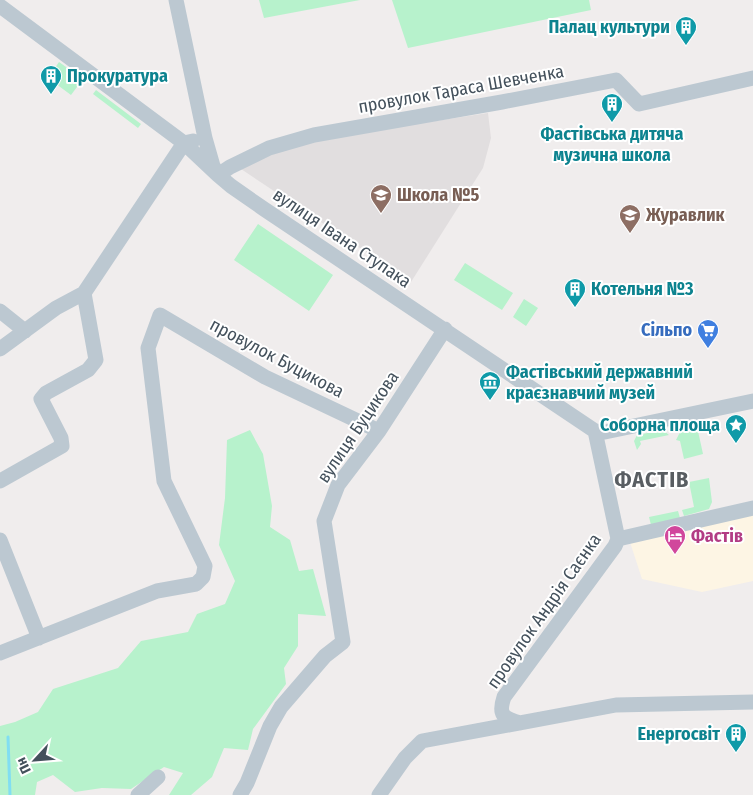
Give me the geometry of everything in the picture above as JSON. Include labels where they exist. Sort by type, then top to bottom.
[{"type":"street","name":"вулиця Івана Ступака","points":[[176,0],[204,138],[218,175],[264,209],[595,431]]},
{"type":"street","points":[[0,6],[184,143],[218,175]]},
{"type":"street","name":"провулок Тараса Шевченка","points":[[218,175],[269,148],[314,135],[616,80],[639,104],[753,78]]},
{"type":"street","points":[[0,349],[56,308],[84,293],[184,143],[204,138]]},
{"type":"street","points":[[0,481],[62,446],[61,438],[41,399],[46,393],[88,370],[96,360],[84,293]]},
{"type":"street","points":[[0,311],[25,331]]},
{"type":"street","name":"провулок Буцикова","points":[[39,638],[157,591],[196,584],[203,577],[205,566],[164,481],[148,348],[160,315],[265,377],[379,431]]},
{"type":"street","name":"вулиця Буцикова","points":[[240,795],[248,783],[270,726],[281,707],[325,656],[343,642],[324,521],[338,485],[379,431],[445,329]]},
{"type":"street","points":[[753,401],[605,432],[595,431],[618,539],[753,508]]},
{"type":"street","name":"провулок Андрія Саєнка","points":[[520,723],[502,715],[500,707],[504,697],[615,546],[618,539]]},
{"type":"street","points":[[0,653],[39,638],[2,549]]},
{"type":"street","points":[[379,795],[405,758],[422,741],[616,705],[753,702]]},
{"type":"street","points":[[138,795],[158,777]]},
{"type":"shaded area","name":"Школа №5","points":[[488,113],[491,138],[483,168],[411,282],[241,169],[266,156],[317,139]]},
{"type":"shaded area","points":[[753,510],[753,581],[702,592],[642,579],[629,539]]},
{"type":"green space","points":[[259,0],[360,0],[264,18]]},
{"type":"green space","points":[[392,0],[589,0],[591,10],[408,48]]},
{"type":"green space","points":[[59,62],[83,79],[71,95],[48,78]]},
{"type":"green space","points":[[96,90],[141,124],[138,128],[93,94]]},
{"type":"green space","points":[[258,224],[333,275],[309,311],[234,260]]},
{"type":"green space","points":[[465,263],[513,293],[502,310],[454,280]]},
{"type":"green space","points":[[524,299],[538,308],[526,326],[513,317]]},
{"type":"green space","points":[[688,425],[696,428],[698,431],[703,454],[684,459],[680,441],[676,440],[683,426]]},
{"type":"green space","points":[[250,430],[263,454],[272,506],[270,527],[290,540],[299,571],[313,569],[326,616],[298,614],[298,646],[284,668],[286,684],[253,729],[248,750],[224,748],[212,777],[191,795],[169,795],[183,773],[164,767],[131,789],[102,788],[75,792],[53,775],[37,782],[35,795],[0,795],[0,726],[38,712],[53,689],[118,668],[141,641],[188,632],[197,614],[225,604],[235,581],[219,545],[225,498],[227,440]]},
{"type":"green space","points":[[663,430],[669,435],[640,441],[641,444],[637,450],[634,441],[637,435]]},
{"type":"green space","points":[[709,478],[712,502],[709,509],[684,516],[682,510],[694,507],[689,482]]},
{"type":"green space","points":[[678,511],[680,518],[651,525],[649,517]]},
{"type":"waterway","points":[[8,737],[10,795]]},
{"type":"place","name":"Палац культури","points":[[686,46]]},
{"type":"place","name":"Прокуратура","points":[[51,95]]},
{"type":"place","name":"Фастівська дитяча музична школа","points":[[612,123]]},
{"type":"place","name":"Школа №5","points":[[381,214]]},
{"type":"place","name":"Журавлик","points":[[630,234]]},
{"type":"place","name":"Котельня №3","points":[[575,308]]},
{"type":"place","name":"Сільпо","points":[[708,349]]},
{"type":"place","name":"Фастівський державний краєзнавчий музей","points":[[490,401]]},
{"type":"place","name":"Соборна площа","points":[[736,444]]},
{"type":"place","name":"Фастів","points":[[675,555]]},
{"type":"place","name":"Енергосвіт","points":[[736,753]]},
{"type":"district","name":"ФАСТІВ","points":[[652,479]]}]
